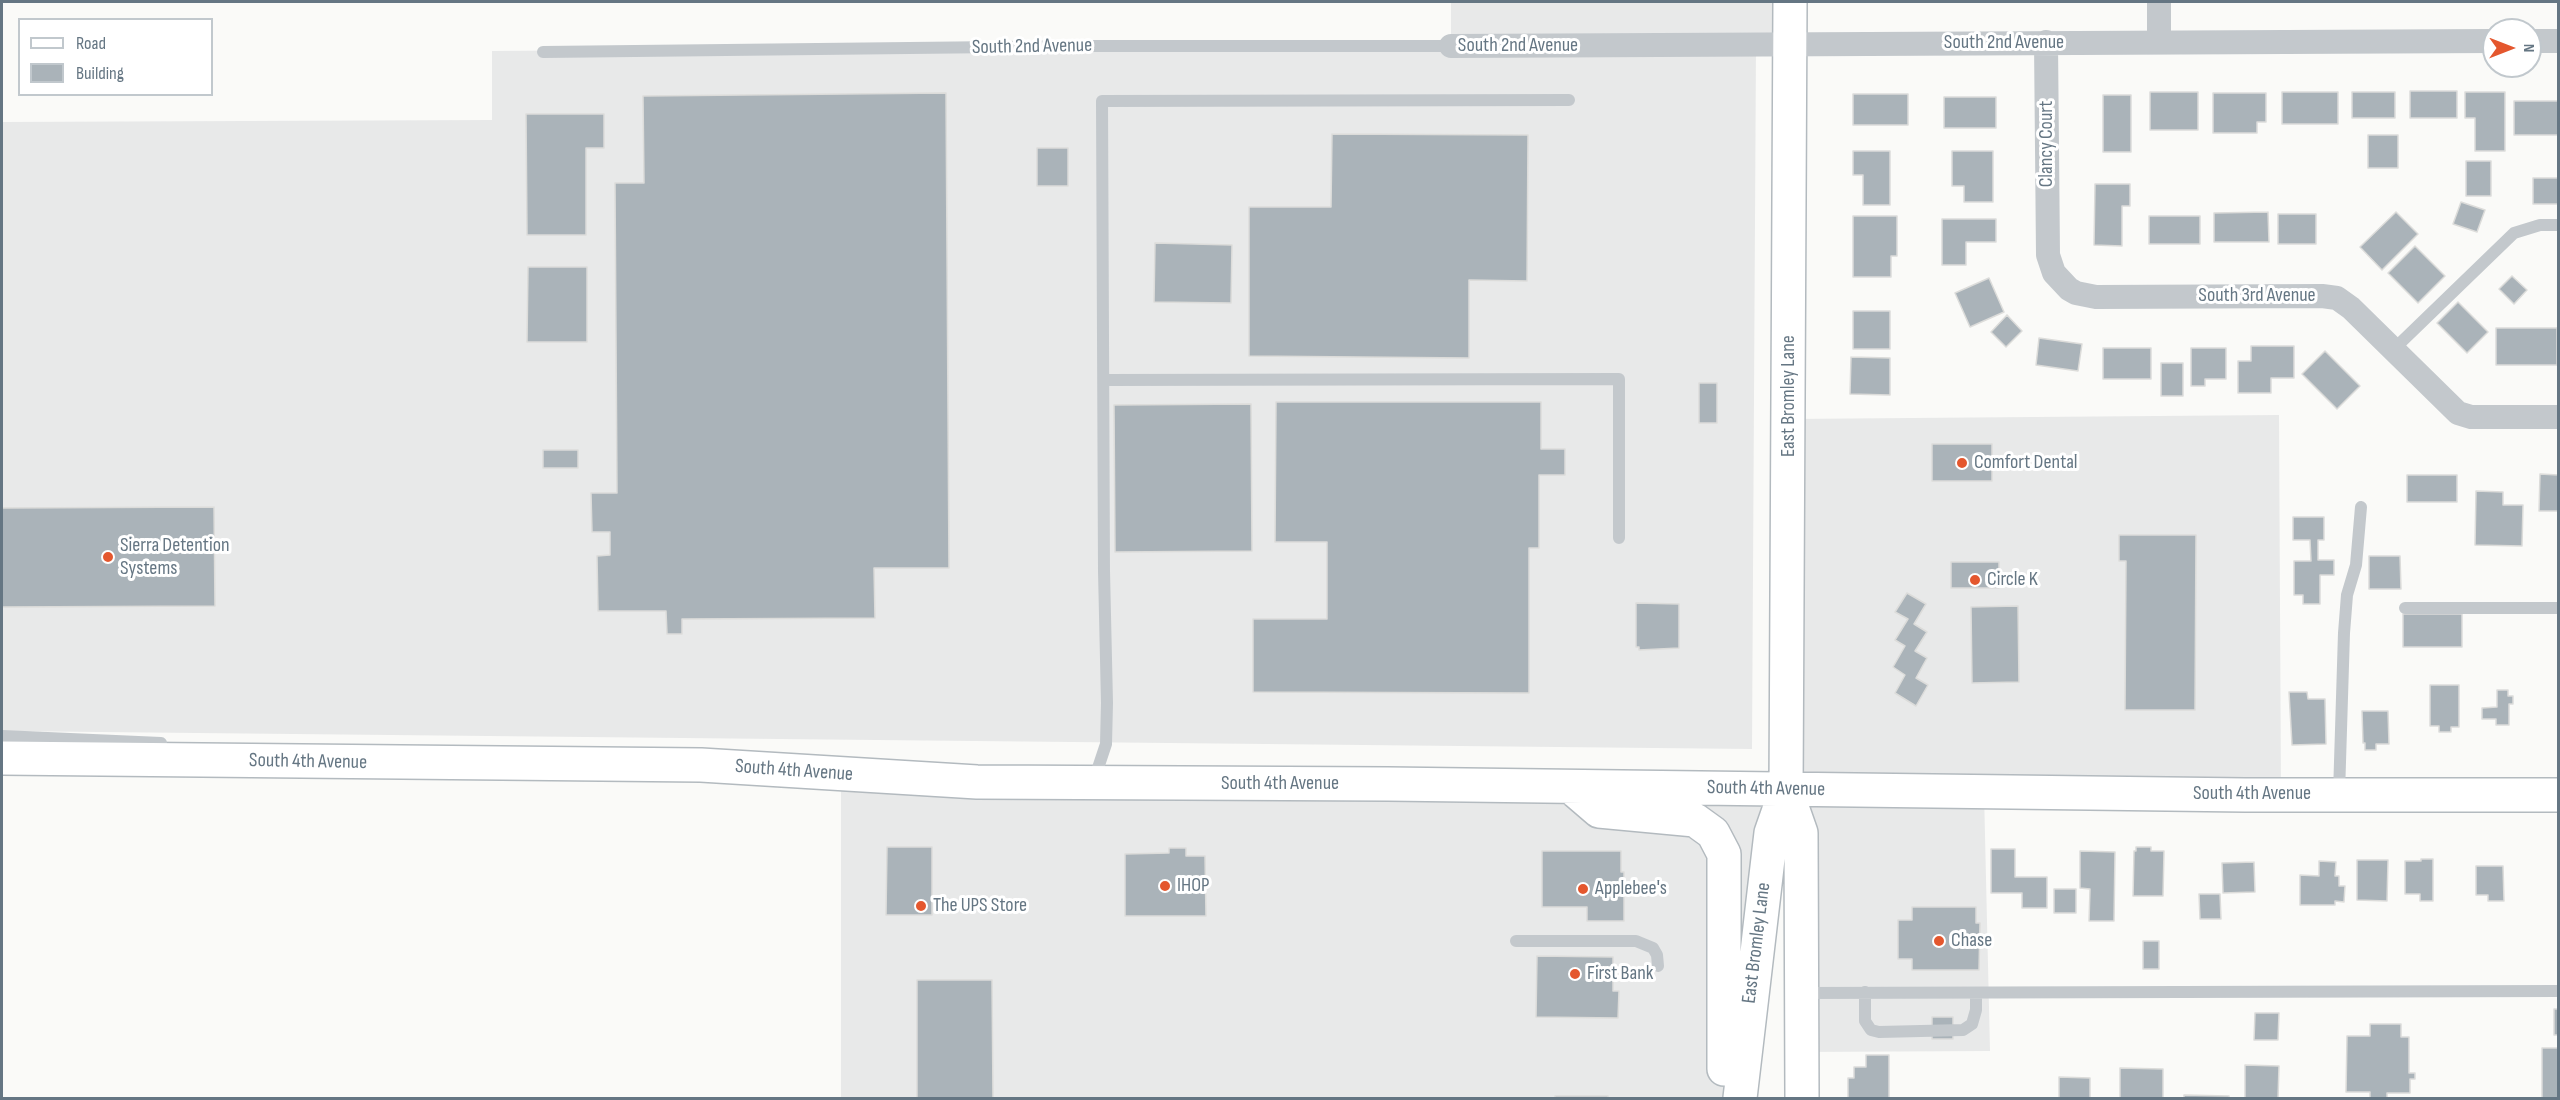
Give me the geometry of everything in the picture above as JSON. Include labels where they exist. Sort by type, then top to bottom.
[{"type":"main road","name":"East Bromley Lane","points":[[1740,1098],[1771,833],[1786,790],[1790,2]]},
{"type":"main road","name":"South 4th Avenue","points":[[2,758],[701,765],[953,782],[2559,795]]},
{"type":"main road","points":[[1571,787],[1599,811],[1695,820],[1713,833],[1724,854],[1724,1083],[1730,1098]]},
{"type":"main road","name":"East Bromley Lane","points":[[1786,790],[1801,833],[1802,1098]]},
{"type":"street","points":[[2159,2],[2159,42]]},
{"type":"street","name":"South 2nd Avenue","points":[[1451,46],[2482,41]]},
{"type":"street","points":[[2542,41],[2559,41]]},
{"type":"street","name":"Clancy Court","points":[[2046,42],[2048,245]]},
{"type":"street","name":"South 3rd Avenue","points":[[2048,245],[2048,255],[2054,273],[2064,285],[2076,293],[2096,297],[2322,296],[2337,298],[2351,308],[2458,413],[2471,417],[2559,417]]},
{"type":"lane","name":"South 2nd Avenue","points":[[543,52],[1092,46],[1451,46]]},
{"type":"lane","points":[[1093,784],[1106,744],[1107,703],[1104,571],[1105,380],[1102,101],[1569,100]]},
{"type":"lane","points":[[2393,350],[2514,234],[2540,225],[2559,225]]},
{"type":"lane","points":[[1105,380],[1619,379],[1619,538]]},
{"type":"lane","points":[[2339,795],[2347,595],[2356,565],[2361,507]]},
{"type":"lane","points":[[2405,608],[2559,608]]},
{"type":"lane","points":[[2,736],[172,743]]},
{"type":"lane","points":[[276,748],[310,750],[336,762]]},
{"type":"lane","points":[[1516,941],[1636,941],[1653,948],[1657,955],[1658,966]]},
{"type":"lane","points":[[1802,993],[2559,991]]},
{"type":"lane","points":[[1864,992],[1864,1021],[1871,1030],[1879,1032],[1963,1030],[1972,1024],[1976,993]]},
{"type":"shaded area","points":[[1451,2],[1790,2],[1790,44],[1756,45],[1752,749],[2,731],[2,122],[492,120],[492,51],[1451,44]]},
{"type":"shaded area","points":[[2279,415],[2281,795],[1984,792],[1990,1051],[1802,1052],[1787,791],[1749,1098],[841,1098],[841,780],[1786,790],[1789,419]]},
{"type":"building","points":[[2410,91],[2457,91],[2457,118],[2410,118]]},
{"type":"building","points":[[2150,92],[2198,92],[2198,130],[2150,130]]},
{"type":"building","points":[[2282,92],[2338,92],[2338,124],[2282,124]]},
{"type":"building","points":[[2352,92],[2395,92],[2395,118],[2352,118]]},
{"type":"building","points":[[2465,92],[2505,92],[2505,151],[2475,151],[2475,118],[2465,118]]},
{"type":"building","points":[[946,93],[949,568],[874,568],[875,618],[682,619],[682,634],[667,634],[666,611],[598,611],[597,556],[610,555],[610,532],[592,532],[591,493],[617,493],[615,183],[644,183],[643,96]]},
{"type":"building","points":[[2213,93],[2266,93],[2266,122],[2257,122],[2257,133],[2213,133]]},
{"type":"building","points":[[1853,94],[1908,94],[1908,125],[1853,125]]},
{"type":"building","points":[[2103,95],[2131,95],[2131,152],[2103,152]]},
{"type":"building","points":[[1944,97],[1996,97],[1996,128],[1944,128]]},
{"type":"building","points":[[2514,101],[2558,101],[2558,135],[2514,135]]},
{"type":"building","points":[[526,114],[604,114],[604,148],[586,148],[586,235],[527,235]]},
{"type":"building","points":[[1332,134],[1528,135],[1527,281],[1469,280],[1469,358],[1249,356],[1249,207],[1331,207]]},
{"type":"building","points":[[2368,135],[2398,135],[2398,168],[2368,168]]},
{"type":"building","points":[[1037,148],[1068,148],[1068,186],[1037,186]]},
{"type":"building","points":[[1853,151],[1890,151],[1890,205],[1863,205],[1863,175],[1853,175]]},
{"type":"building","points":[[1952,151],[1993,151],[1993,202],[1964,202],[1964,186],[1952,186]]},
{"type":"building","points":[[2466,161],[2491,161],[2491,196],[2466,196]]},
{"type":"building","points":[[2533,178],[2558,178],[2558,204],[2533,204]]},
{"type":"building","points":[[2095,184],[2130,184],[2130,206],[2122,206],[2122,246],[2094,245]]},
{"type":"building","points":[[2461,202],[2485,210],[2477,232],[2453,224]]},
{"type":"building","points":[[2268,212],[2269,242],[2214,242],[2214,213]]},
{"type":"building","points":[[2396,212],[2418,234],[2382,270],[2360,247]]},
{"type":"building","points":[[2278,214],[2316,214],[2316,244],[2278,244]]},
{"type":"building","points":[[1853,216],[1897,216],[1897,256],[1891,256],[1891,277],[1853,277]]},
{"type":"building","points":[[2149,216],[2200,216],[2200,244],[2149,244]]},
{"type":"building","points":[[1942,219],[1996,219],[1996,242],[1966,242],[1966,265],[1942,265]]},
{"type":"building","points":[[1155,243],[1232,245],[1231,303],[1154,302]]},
{"type":"building","points":[[2415,246],[2445,276],[2418,303],[2388,273]]},
{"type":"building","points":[[528,267],[587,267],[587,342],[527,342]]},
{"type":"building","points":[[2512,276],[2527,290],[2514,304],[2499,289]]},
{"type":"building","points":[[1989,278],[2004,312],[1970,327],[1955,293]]},
{"type":"building","points":[[2458,302],[2488,332],[2467,353],[2437,323]]},
{"type":"building","points":[[1853,311],[1890,311],[1890,349],[1853,349]]},
{"type":"building","points":[[2007,315],[2022,331],[2006,347],[1991,332]]},
{"type":"building","points":[[2496,328],[2557,328],[2557,365],[2496,365]]},
{"type":"building","points":[[2039,338],[2082,344],[2078,371],[2036,365]]},
{"type":"building","points":[[2251,346],[2294,346],[2294,378],[2271,378],[2271,393],[2238,393],[2238,361],[2251,361]]},
{"type":"building","points":[[2103,348],[2151,348],[2151,379],[2103,379]]},
{"type":"building","points":[[2191,348],[2226,348],[2226,379],[2205,379],[2205,386],[2191,386]]},
{"type":"building","points":[[2325,351],[2360,386],[2337,409],[2302,374]]},
{"type":"building","points":[[1851,357],[1890,358],[1890,395],[1850,394]]},
{"type":"building","points":[[2161,363],[2183,363],[2183,396],[2161,396]]},
{"type":"building","points":[[1699,383],[1717,383],[1717,423],[1699,423]]},
{"type":"building","points":[[1276,402],[1541,402],[1541,449],[1565,449],[1565,475],[1539,475],[1539,548],[1529,548],[1529,693],[1253,692],[1253,619],[1327,619],[1327,542],[1275,542]]},
{"type":"building","points":[[1251,404],[1252,551],[1115,552],[1114,405]]},
{"type":"building","name":"Comfort Dental","points":[[1932,444],[1992,444],[1992,481],[1932,481]]},
{"type":"building","points":[[543,450],[578,450],[578,468],[543,468]]},
{"type":"building","points":[[2540,474],[2558,475],[2558,511],[2539,511]]},
{"type":"building","points":[[2407,475],[2457,475],[2457,502],[2407,502]]},
{"type":"building","points":[[2476,491],[2503,492],[2503,505],[2523,505],[2522,546],[2475,545]]},
{"type":"building","name":"Sierra Detention Systems","points":[[214,507],[215,606],[2,607],[2,508]]},
{"type":"building","points":[[2293,517],[2324,517],[2324,540],[2318,540],[2318,560],[2334,560],[2334,575],[2320,575],[2320,604],[2303,604],[2303,595],[2294,595],[2294,561],[2311,561],[2310,540],[2293,540]]},
{"type":"building","points":[[2119,535],[2196,535],[2195,710],[2125,710],[2126,561],[2119,561]]},
{"type":"building","points":[[2369,556],[2400,556],[2401,589],[2369,589]]},
{"type":"building","name":"Circle K","points":[[1951,562],[1999,562],[1999,588],[1951,588]]},
{"type":"building","points":[[1907,593],[1926,604],[1914,624],[1927,632],[1915,651],[1927,658],[1916,678],[1928,685],[1916,706],[1895,693],[1905,675],[1893,667],[1905,646],[1895,640],[1908,619],[1895,612]]},
{"type":"building","points":[[1636,603],[1679,604],[1679,648],[1639,650],[1639,647],[1636,647]]},
{"type":"building","name":"Circle K","points":[[2018,606],[2019,682],[1972,683],[1971,607]]},
{"type":"building","points":[[2403,614],[2462,614],[2462,647],[2403,647]]},
{"type":"building","points":[[2430,685],[2459,685],[2459,727],[2451,727],[2451,732],[2439,732],[2439,726],[2430,726]]},
{"type":"building","points":[[2497,690],[2508,690],[2508,696],[2513,696],[2513,704],[2509,704],[2509,725],[2496,725],[2496,719],[2482,719],[2482,708],[2497,707]]},
{"type":"building","points":[[2289,692],[2307,692],[2308,699],[2325,699],[2326,744],[2292,745]]},
{"type":"building","points":[[2362,711],[2388,711],[2389,744],[2376,744],[2376,750],[2365,750]]},
{"type":"building","points":[[887,847],[932,847],[932,915],[886,915]]},
{"type":"building","points":[[2136,847],[2151,847],[2151,851],[2164,851],[2163,896],[2133,896]]},
{"type":"building","name":"IHOP","points":[[1169,848],[1186,848],[1186,856],[1205,856],[1206,916],[1125,916],[1125,854],[1169,853]]},
{"type":"building","points":[[1991,849],[2015,849],[2015,877],[2047,877],[2047,908],[2022,908],[2022,893],[1991,893]]},
{"type":"building","name":"Applebee's","points":[[1542,851],[1621,851],[1621,872],[1624,872],[1624,921],[1587,921],[1587,907],[1542,907]]},
{"type":"building","points":[[2080,851],[2115,852],[2114,921],[2089,921],[2090,889],[2080,888]]},
{"type":"building","points":[[2421,859],[2433,859],[2433,901],[2420,901],[2420,894],[2405,894],[2405,861],[2421,861]]},
{"type":"building","points":[[2357,860],[2388,860],[2387,901],[2357,900]]},
{"type":"building","points":[[2319,861],[2336,862],[2335,876],[2339,876],[2339,886],[2345,886],[2344,902],[2335,901],[2335,905],[2300,905],[2300,875],[2319,876]]},
{"type":"building","points":[[2254,862],[2255,892],[2223,893],[2222,863]]},
{"type":"building","points":[[2476,866],[2503,866],[2504,901],[2488,901],[2488,895],[2476,895]]},
{"type":"building","points":[[2054,889],[2076,889],[2076,913],[2054,913]]},
{"type":"building","points":[[2199,894],[2220,894],[2221,919],[2200,919]]},
{"type":"building","name":"Chase","points":[[1912,907],[1976,907],[1976,923],[1980,923],[1979,970],[1912,970],[1912,959],[1898,959],[1898,920],[1912,920]]},
{"type":"building","points":[[2143,941],[2159,941],[2159,969],[2143,969]]},
{"type":"building","name":"First Bank","points":[[1537,956],[1613,957],[1613,991],[1619,991],[1618,1018],[1536,1017]]},
{"type":"building","points":[[917,980],[992,980],[993,1098],[917,1098]]},
{"type":"building","points":[[2554,1009],[2558,1009],[2558,1035],[2554,1035]]},
{"type":"building","points":[[2255,1013],[2279,1013],[2278,1040],[2254,1040]]},
{"type":"building","points":[[1932,1017],[1953,1017],[1953,1039],[1932,1039]]},
{"type":"building","points":[[2370,1024],[2401,1024],[2401,1037],[2409,1037],[2409,1073],[2415,1073],[2415,1079],[2410,1079],[2410,1093],[2387,1093],[2387,1098],[2370,1098],[2370,1092],[2346,1092],[2347,1036],[2370,1036]]},
{"type":"building","points":[[2542,1048],[2558,1048],[2558,1098],[2542,1098]]},
{"type":"building","points":[[1866,1055],[1889,1055],[1889,1098],[1848,1098],[1848,1078],[1854,1078],[1854,1067],[1866,1067]]},
{"type":"building","points":[[2245,1065],[2279,1066],[2278,1098],[2245,1098]]},
{"type":"building","points":[[2120,1068],[2163,1069],[2163,1098],[2120,1098]]},
{"type":"building","points":[[2059,1077],[2090,1078],[2090,1098],[2059,1098]]},
{"type":"building","points":[[2184,1095],[2229,1096],[2229,1098],[2184,1098]]},
{"type":"building","points":[[1555,1096],[1608,1096],[1608,1098],[1555,1098]]},
{"type":"place","name":"Comfort Dental","points":[[1962,463]]},
{"type":"place","name":"Sierra Detention Systems","points":[[108,557]]},
{"type":"place","name":"Circle K","points":[[1975,580]]},
{"type":"place","name":"IHOP","points":[[1165,886]]},
{"type":"place","name":"Applebee's","points":[[1583,889]]},
{"type":"place","name":"The UPS Store","points":[[921,906]]},
{"type":"place","name":"Chase","points":[[1939,941]]},
{"type":"place","name":"First Bank","points":[[1575,974]]}]
